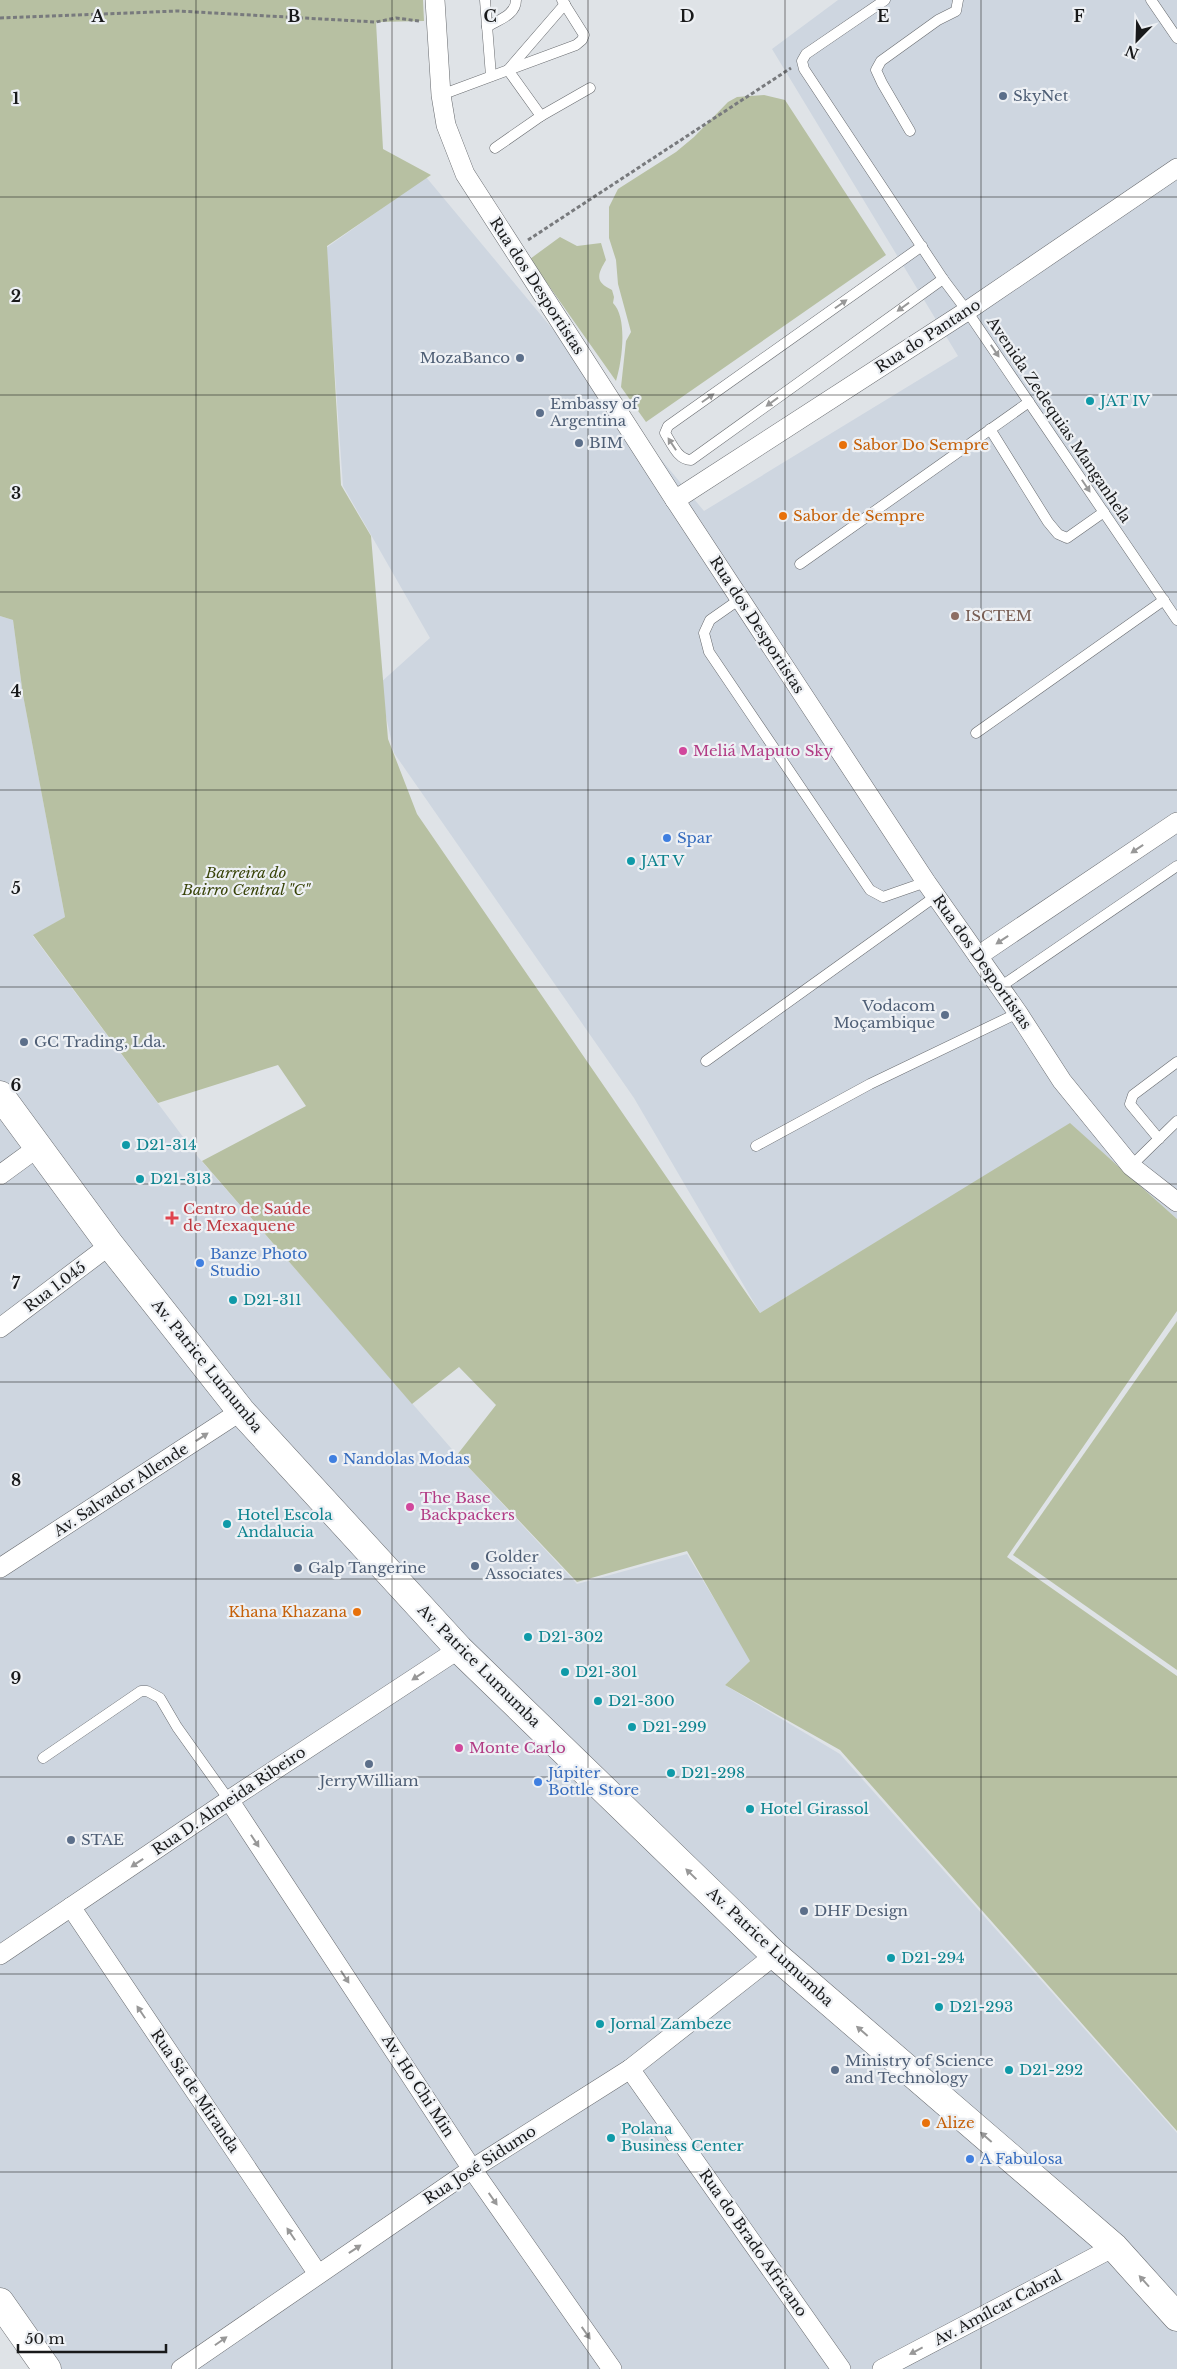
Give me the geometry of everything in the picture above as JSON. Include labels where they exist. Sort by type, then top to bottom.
[{"type":"main road","name":"Av. Patrice Lumumba","points":[[0,1096],[110,1245],[241,1412],[459,1649],[775,1955],[1114,2247],[1177,2317]]},
{"type":"main road","points":[[0,2302],[47,2369]]},
{"type":"street","name":"Rua dos Desportistas","points":[[435,0],[441,95],[446,124],[465,174],[512,250],[740,599],[931,889],[1018,1013],[1062,1081],[1131,1166],[1177,1202]]},
{"type":"street","name":"Rua do Pantano","points":[[675,500],[967,311],[1177,168]]},
{"type":"street","points":[[978,956],[1177,822]]},
{"type":"street","points":[[0,1175],[37,1148]]},
{"type":"street","name":"Rua 1.045","points":[[0,1328],[110,1245]]},
{"type":"street","name":"Av. Salvador Allende","points":[[0,1568],[241,1412]]},
{"type":"street","name":"Rua D. Almeida Ribeiro","points":[[0,1955],[228,1800],[459,1649]]},
{"type":"street","name":"Av. Ho Chi Min","points":[[228,1800],[472,2169],[612,2369]]},
{"type":"street","name":"Rua Sá de Miranda","points":[[71,1907],[318,2274]]},
{"type":"street","name":"Rua José Sidumo","points":[[181,2369],[472,2169],[630,2069],[775,1955]]},
{"type":"street","name":"Rua do Brado Africano","points":[[630,2069],[841,2369]]},
{"type":"street","name":"Av. Amílcar Cabral","points":[[882,2369],[1114,2247]]},
{"type":"lane","points":[[485,0],[491,76]]},
{"type":"lane","points":[[487,27],[511,13],[516,5],[516,0]]},
{"type":"lane","points":[[802,61],[806,54],[885,0]]},
{"type":"lane","points":[[910,131],[876,70],[880,61],[938,20],[956,11],[958,0]]},
{"type":"lane","points":[[1151,0],[1177,38]]},
{"type":"lane","points":[[441,95],[508,70],[576,44],[582,40],[584,35],[563,2],[508,70]]},
{"type":"lane","name":"Avenida Zedequias Manganhela","points":[[802,61],[804,69],[943,279],[967,311],[1177,620]]},
{"type":"lane","points":[[508,70],[540,116]]},
{"type":"lane","points":[[495,148],[540,116],[590,88]]},
{"type":"lane","points":[[922,246],[668,426],[665,433],[680,456],[685,460],[691,460],[943,279]]},
{"type":"lane","points":[[800,564],[1029,402]]},
{"type":"lane","points":[[990,429],[1048,522],[1058,534],[1067,538],[1104,512]]},
{"type":"lane","points":[[740,599],[710,620],[704,633],[709,652],[870,890],[883,896],[931,889]]},
{"type":"lane","points":[[976,733],[1164,600]]},
{"type":"lane","points":[[1000,987],[1177,866]]},
{"type":"lane","points":[[706,1061],[931,889]]},
{"type":"lane","points":[[756,1146],[870,1084],[1018,1013]]},
{"type":"lane","points":[[1159,1139],[1130,1104],[1133,1095],[1177,1062]]},
{"type":"lane","points":[[1131,1166],[1177,1121]]},
{"type":"lane","points":[[43,1758],[106,1713],[141,1691],[147,1691],[160,1698],[177,1727],[228,1800]]},
{"type":"path","points":[[0,18],[178,11],[376,22],[396,18]]},
{"type":"path","points":[[512,250],[802,61]]},
{"type":"shaded area","points":[[838,0],[1177,0],[1177,1219],[1070,1124],[760,1313],[634,1098],[394,753],[379,684],[430,638],[343,486],[326,248],[426,177],[704,511],[958,356],[772,49]]},
{"type":"shaded area","points":[[0,616],[13,620],[23,695],[65,917],[33,936],[198,1157],[457,1455],[577,1584],[687,1554],[751,1660],[725,1685],[840,1754],[1177,2133],[1177,2369],[38,2369],[0,2313]]},
{"type":"green space","name":"Barreira do Bairro Central \"C\"","points":[[0,0],[423,0],[424,21],[376,22],[383,149],[431,175],[327,246],[341,485],[371,536],[388,739],[417,814],[760,1313],[1070,1123],[1177,1219],[1177,1311],[1007,1557],[1177,1676],[1177,2131],[840,1750],[725,1685],[750,1661],[687,1551],[577,1582],[457,1455],[496,1405],[459,1367],[412,1404],[202,1161],[306,1106],[278,1065],[158,1103],[33,935],[65,917],[23,695],[13,620],[0,616]]},
{"type":"green space","points":[[764,95],[785,100],[886,255],[646,422],[621,387],[626,341],[631,332],[618,284],[616,260],[609,238],[609,207],[618,189],[676,152],[694,137],[728,102],[737,97]]},
{"type":"green space","points":[[560,237],[577,246],[601,243],[606,260],[599,278],[606,287],[612,290],[613,303],[621,319],[622,352],[616,381],[530,259]]},
{"type":"green space","points":[[1177,1321],[1177,1670],[1013,1555]]},
{"type":"place","name":"SkyNet","points":[[1003,96]]},
{"type":"place","name":"MozaBanco","points":[[520,358]]},
{"type":"place","name":"JAT IV","points":[[1090,401]]},
{"type":"place","name":"Embassy of Argentina","points":[[540,413]]},
{"type":"place","name":"BIM","points":[[579,443]]},
{"type":"place","name":"Sabor Do Sempre","points":[[843,445]]},
{"type":"place","name":"Sabor de Sempre","points":[[783,516]]},
{"type":"place","name":"ISCTEM","points":[[955,616]]},
{"type":"place","name":"Meliá Maputo Sky","points":[[683,751]]},
{"type":"place","name":"Spar","points":[[667,838]]},
{"type":"place","name":"JAT V","points":[[631,861]]},
{"type":"place","name":"Vodacom Moçambique","points":[[945,1015]]},
{"type":"place","name":"GC Trading, Lda.","points":[[24,1042]]},
{"type":"place","name":"D21-314","points":[[126,1145]]},
{"type":"place","name":"D21-313","points":[[140,1179]]},
{"type":"place","name":"Centro de Saúde de Mexaquene","points":[[172,1218]]},
{"type":"place","name":"Banze Photo Studio","points":[[200,1263]]},
{"type":"place","name":"D21-311","points":[[233,1300]]},
{"type":"place","name":"Nandolas Modas","points":[[333,1459]]},
{"type":"place","name":"The Base Backpackers","points":[[410,1507]]},
{"type":"place","name":"Hotel Escola Andalucia","points":[[227,1524]]},
{"type":"place","name":"Golder Associates","points":[[475,1566]]},
{"type":"place","name":"Galp Tangerine","points":[[298,1568]]},
{"type":"place","name":"Khana Khazana","points":[[357,1612]]},
{"type":"place","name":"D21-302","points":[[528,1637]]},
{"type":"place","name":"D21-301","points":[[565,1672]]},
{"type":"place","name":"D21-300","points":[[598,1701]]},
{"type":"place","name":"D21-299","points":[[632,1727]]},
{"type":"place","name":"Monte Carlo","points":[[459,1748]]},
{"type":"place","name":"JerryWilliam","points":[[369,1764]]},
{"type":"place","name":"D21-298","points":[[671,1773]]},
{"type":"place","name":"Júpiter Bottle Store","points":[[538,1782]]},
{"type":"place","name":"Hotel Girassol","points":[[750,1809]]},
{"type":"place","name":"STAE","points":[[71,1840]]},
{"type":"place","name":"DHF Design","points":[[804,1911]]},
{"type":"place","name":"D21-294","points":[[891,1958]]},
{"type":"place","name":"D21-293","points":[[939,2007]]},
{"type":"place","name":"Jornal Zambeze","points":[[600,2024]]},
{"type":"place","name":"Ministry of Science and Technology","points":[[835,2070]]},
{"type":"place","name":"D21-292","points":[[1009,2070]]},
{"type":"place","name":"Alize","points":[[926,2123]]},
{"type":"place","name":"Polana Business Center","points":[[611,2138]]},
{"type":"place","name":"A Fabulosa","points":[[970,2159]]}]
